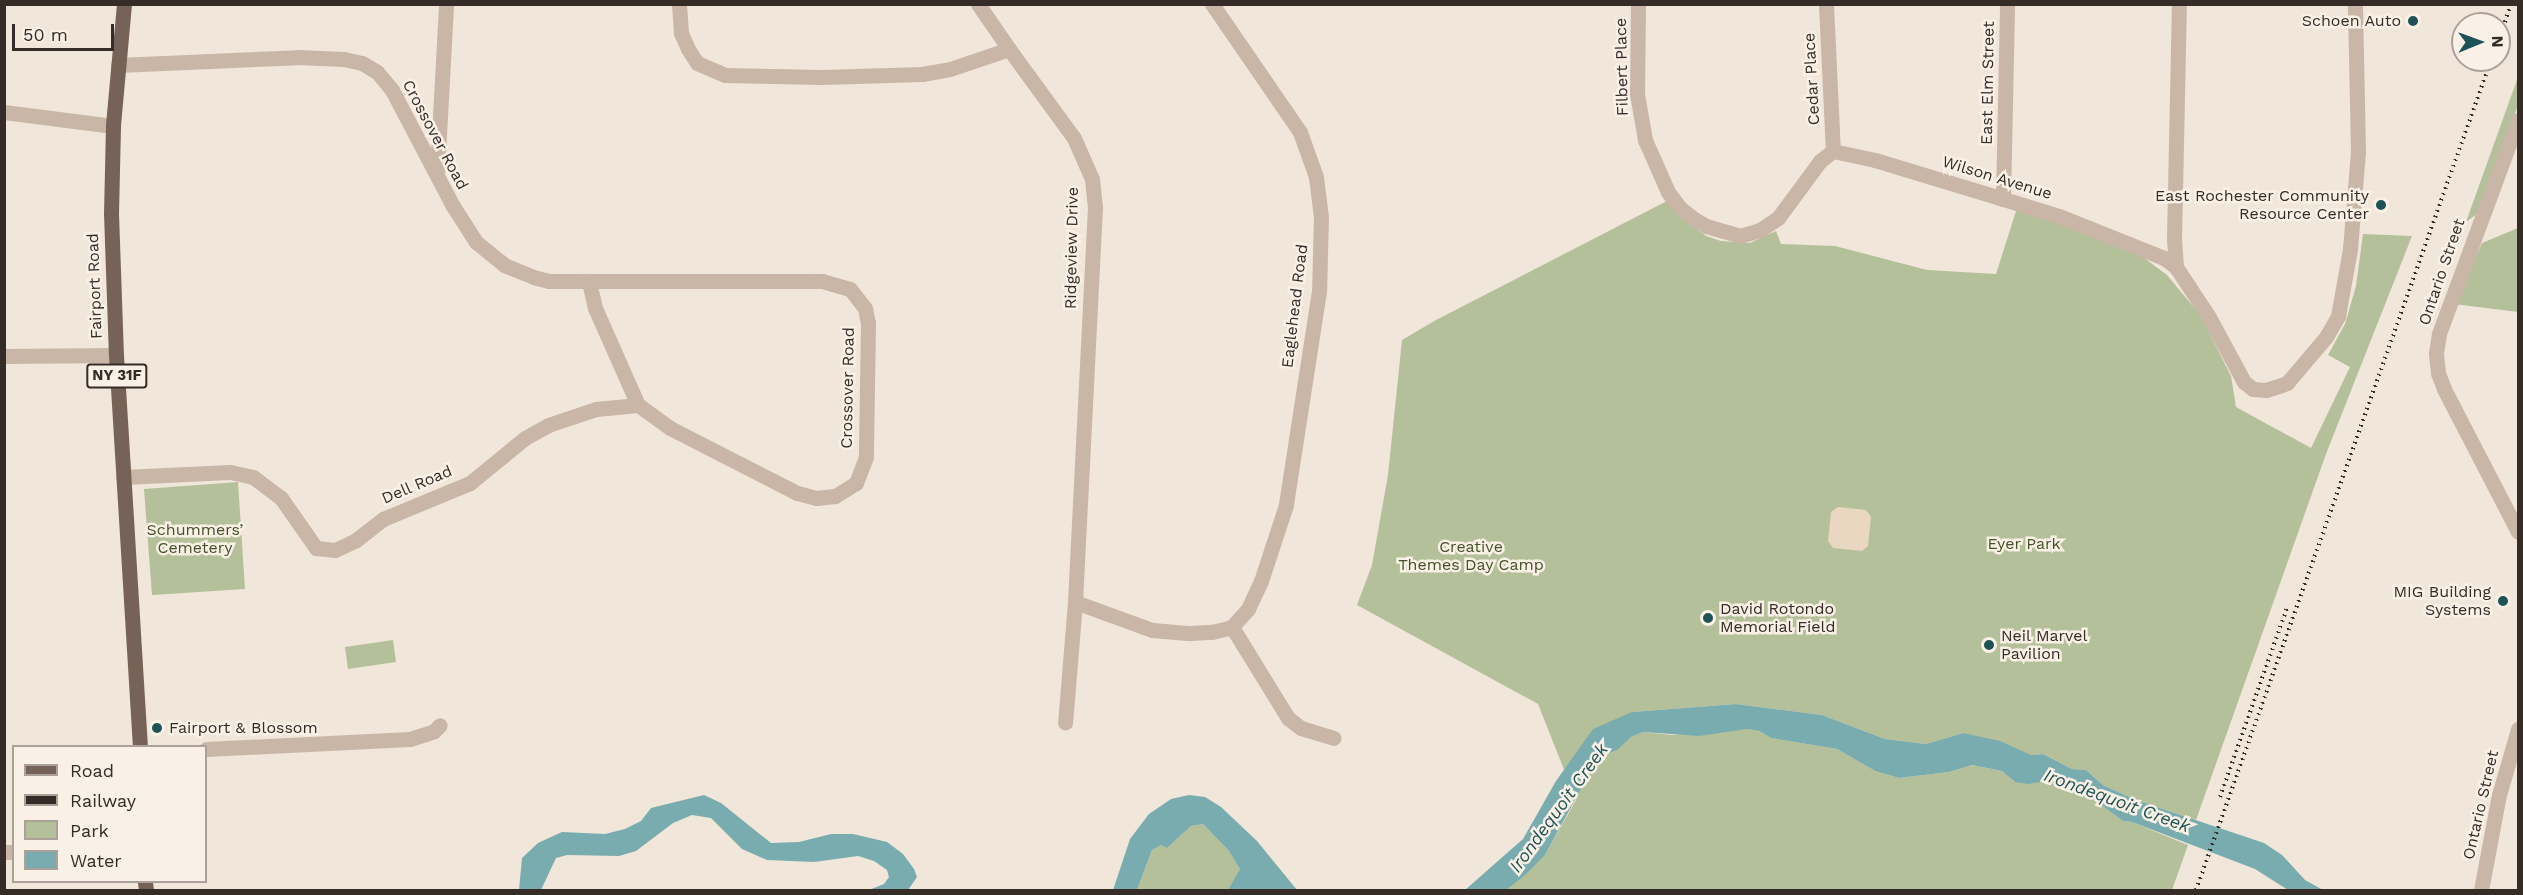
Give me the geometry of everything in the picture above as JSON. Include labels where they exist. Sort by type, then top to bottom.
[{"type":"main road","name":"Fairport Road","points":[[124,4],[113,126],[111,213],[116,355],[140,745]]},
{"type":"street","points":[[437,173],[446,4]]},
{"type":"street","points":[[678,4],[681,33],[697,63],[724,75],[824,77],[922,74],[961,66],[1009,49]]},
{"type":"street","name":"Ridgeview Drive","points":[[978,4],[1074,138],[1084,159],[1094,193],[1075,602],[1065,723]]},
{"type":"street","name":"Eaglehead Road","points":[[1212,4],[1300,132],[1316,177],[1321,240],[1318,291],[1286,505],[1261,581],[1248,609],[1232,627]]},
{"type":"street","name":"Filbert Place","points":[[1638,4],[1637,94],[1643,133],[1654,164],[1668,192],[1680,208],[1694,219],[1714,229],[1740,236],[1760,230],[1778,218],[1820,161],[1833,151]]},
{"type":"street","name":"Cedar Place","points":[[1826,4],[1833,151]]},
{"type":"street","name":"East Elm Street","points":[[2003,199],[2007,4]]},
{"type":"street","points":[[2176,267],[2174,239],[2179,4]]},
{"type":"street","name":"Wilson Avenue","points":[[1833,151],[1875,160],[2059,216],[2163,258],[2176,267],[2209,316],[2244,382],[2253,389],[2266,390],[2287,384],[2326,337],[2338,316],[2350,249],[2358,151],[2355,4]]},
{"type":"street","name":"Crossover Road","points":[[118,65],[298,57],[344,59],[362,63],[385,80],[464,225],[489,255],[518,272],[549,281],[822,281],[850,289],[865,308],[868,323],[866,457],[856,483],[843,493],[816,498],[797,494],[670,428],[638,405]]},
{"type":"street","points":[[4,112],[113,126]]},
{"type":"street","name":"Ontario Street","points":[[2518,120],[2439,334],[2436,354],[2438,373],[2444,389],[2518,531]]},
{"type":"street","points":[[589,281],[595,308],[638,405]]},
{"type":"street","points":[[4,356],[116,355]]},
{"type":"street","name":"Dell Road","points":[[123,477],[230,472],[253,477],[281,498],[316,548],[335,550],[356,540],[383,519],[470,483],[525,438],[548,424],[596,409],[638,405]]},
{"type":"street","points":[[1075,602],[1152,630],[1190,633],[1212,632],[1232,627],[1288,718],[1315,734],[1334,738]]},
{"type":"street","points":[[207,749],[410,739],[434,731],[440,725]]},
{"type":"street","name":"Ontario Street","points":[[2481,891],[2499,795],[2518,729]]},
{"type":"green space","points":[[2518,77],[2518,105],[2485,200],[2478,213],[2466,222]]},
{"type":"green space","points":[[1667,201],[1691,225],[1706,236],[1721,241],[1750,243],[1776,231],[1781,244],[1835,246],[1927,270],[1996,274],[2017,208],[2136,252],[2167,275],[2201,316],[2231,376],[2236,407],[2311,448],[2350,367],[2328,355],[2345,324],[2356,286],[2363,234],[2412,236],[2326,454],[2196,820],[2136,800],[2103,785],[2086,770],[2072,769],[2043,754],[2031,755],[1963,733],[1926,744],[1885,739],[1822,715],[1736,704],[1632,712],[1631,737],[1643,732],[1672,735],[1747,729],[1759,731],[1771,738],[1837,749],[1875,771],[1899,778],[1949,772],[1972,765],[2002,771],[2015,782],[2053,778],[2059,787],[2089,796],[2123,821],[2132,822],[2188,845],[2172,890],[1506,890],[1545,855],[1576,800],[1538,704],[1357,605],[1372,565],[1388,475],[1402,340],[1436,320]]},
{"type":"green space","points":[[2518,228],[2518,312],[2454,304],[2482,243]]},
{"type":"green space","name":"Schummers’ Cemetery","points":[[238,482],[245,589],[152,595],[144,489]]},
{"type":"green space","points":[[393,640],[396,662],[348,669],[345,647]]},
{"type":"green space","points":[[1203,824],[1229,851],[1254,890],[1137,890],[1152,850],[1161,845],[1168,847],[1191,826]]},
{"type":"shaded area","points":[[1838,507],[1866,510],[1871,517],[1868,546],[1862,551],[1833,548],[1828,541],[1831,512]]},
{"type":"water","name":"Irondequoit Creek","points":[[1736,704],[1822,715],[1885,739],[1926,744],[1963,733],[2000,741],[2031,755],[2043,754],[2072,769],[2086,770],[2103,785],[2136,800],[2264,843],[2282,855],[2305,880],[2323,890],[2288,890],[2255,869],[2132,822],[2123,821],[2089,796],[2059,787],[2053,778],[2046,777],[2041,782],[2027,784],[2015,782],[2002,771],[1972,765],[1949,772],[1899,778],[1875,771],[1837,749],[1771,738],[1759,731],[1747,729],[1699,736],[1643,732],[1631,737],[1617,750],[1604,755],[1589,774],[1545,855],[1525,875],[1506,890],[1465,890],[1523,839],[1556,781],[1593,729],[1632,712]]},
{"type":"water","points":[[704,795],[721,803],[771,843],[799,842],[831,834],[853,834],[887,842],[903,854],[917,877],[908,890],[869,890],[884,884],[889,877],[887,870],[874,861],[858,856],[814,862],[767,860],[742,849],[711,818],[692,815],[673,823],[636,851],[619,856],[567,855],[556,858],[541,890],[519,890],[522,858],[538,843],[562,832],[605,834],[625,829],[641,821],[651,808]]},
{"type":"water","points":[[1189,795],[1205,797],[1221,807],[1257,841],[1297,890],[1228,890],[1240,869],[1229,851],[1203,824],[1191,826],[1167,848],[1161,845],[1152,850],[1137,890],[1113,890],[1130,839],[1149,814],[1171,799]]},
{"type":"railway","points":[[2508,12],[2511,4]]},
{"type":"railway","points":[[2196,890],[2487,72]]},
{"type":"railway","points":[[2220,797],[2287,608]]},
{"type":"place","name":"Schoen Auto","points":[[2413,21]]},
{"type":"place","name":"East Rochester Community Resource Center","points":[[2381,205]]},
{"type":"place","name":"MIG Building Systems","points":[[2503,601]]},
{"type":"place","name":"David Rotondo Memorial Field","points":[[1708,618]]},
{"type":"place","name":"Neil Marvel Pavilion","points":[[1989,645]]},
{"type":"place","name":"Fairport & Blossom","points":[[157,728]]},
{"type":"park label","name":"Eyer Park","points":[[2024,544]]},
{"type":"park label","name":"Creative Themes Day Camp","points":[[1471,556]]}]
